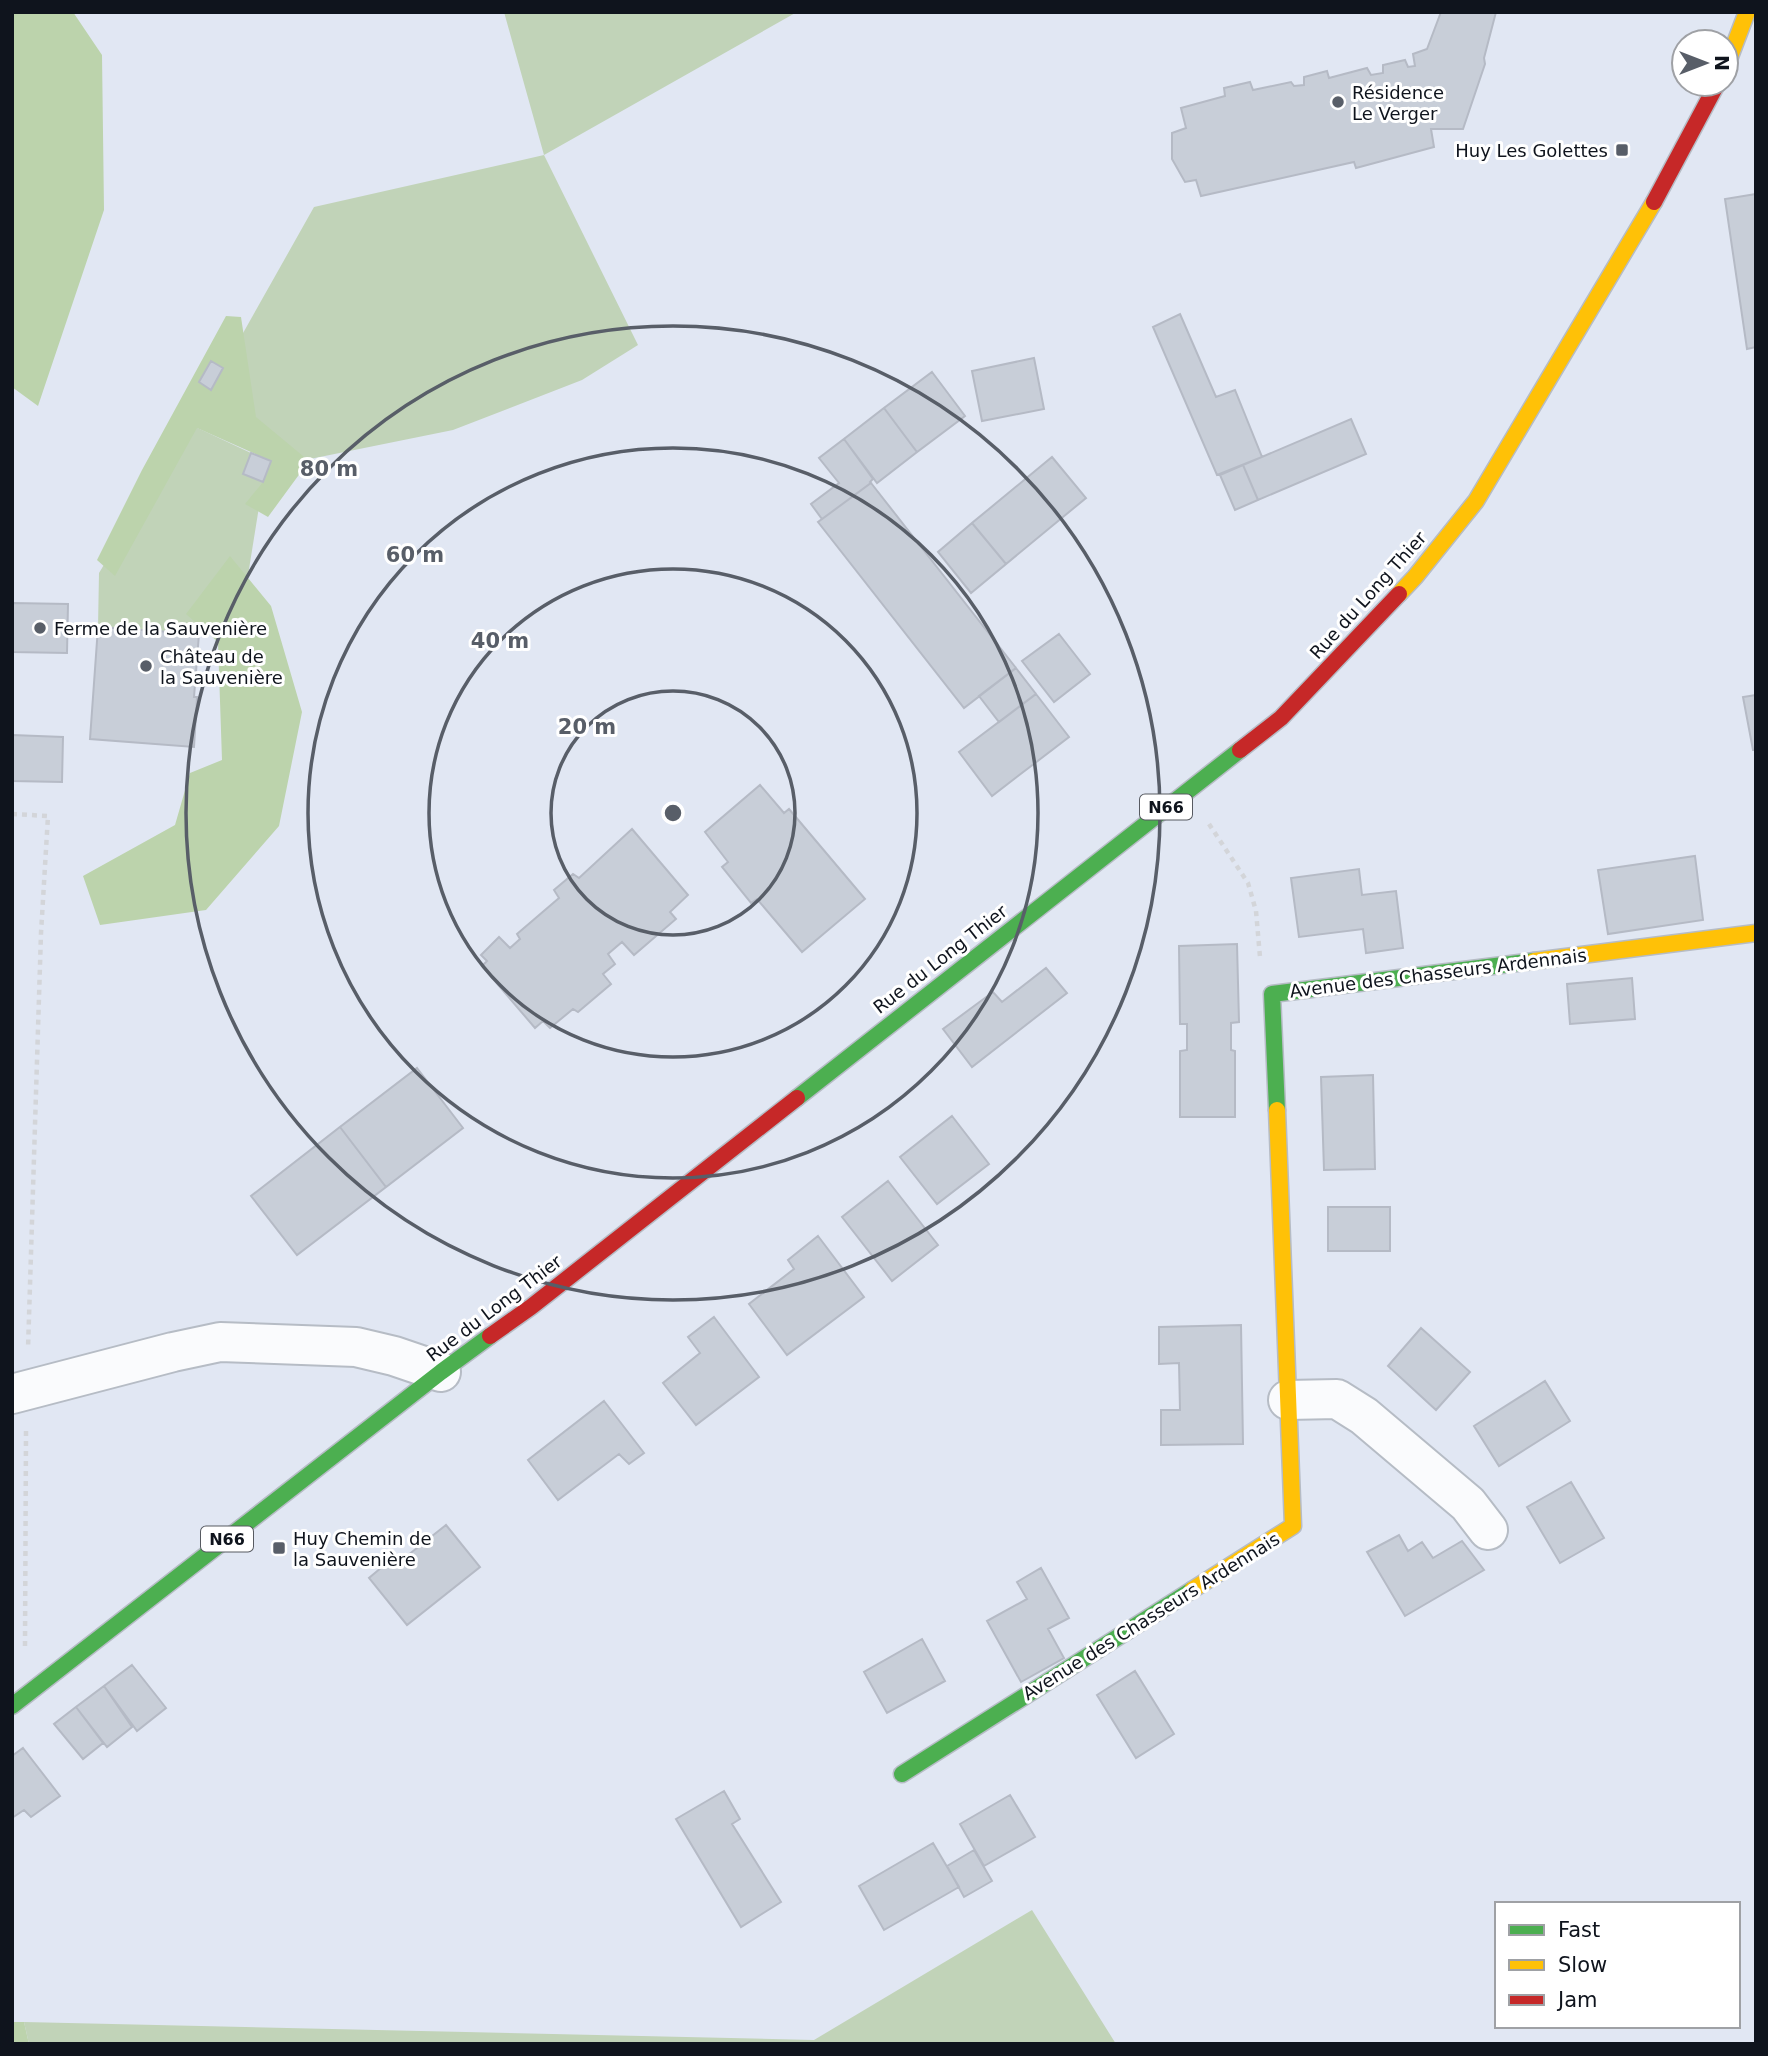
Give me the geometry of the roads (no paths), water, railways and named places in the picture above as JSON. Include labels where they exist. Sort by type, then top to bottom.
[{"type":"main road","name":"Rue du Long Thier","points":[[1740,40],[1747,12]]},
{"type":"main road","name":"Rue du Long Thier","points":[[18,1701],[441,1372],[531,1307],[1281,718],[1415,577],[1476,501],[1715,98]]},
{"type":"main road","name":"Avenue des Chasseurs Ardennais","points":[[902,1774],[1293,1526],[1272,994],[1756,933]]},
{"type":"street","points":[[19,1393],[220,1342],[356,1347],[441,1372]]},
{"type":"street","points":[[1288,1399],[1337,1399],[1364,1416],[1468,1504],[1488,1530]]},
{"type":"place","name":"Résidence Le Verger","points":[[1338,102]]},
{"type":"place","name":"Huy Les Golettes","points":[[1622,150]]},
{"type":"place","name":"Ferme de la Sauvenière","points":[[40,628]]},
{"type":"place","name":"Château de la Sauvenière","points":[[146,666]]},
{"type":"place","name":"Huy Chemin de la Sauvenière","points":[[279,1548]]}]
